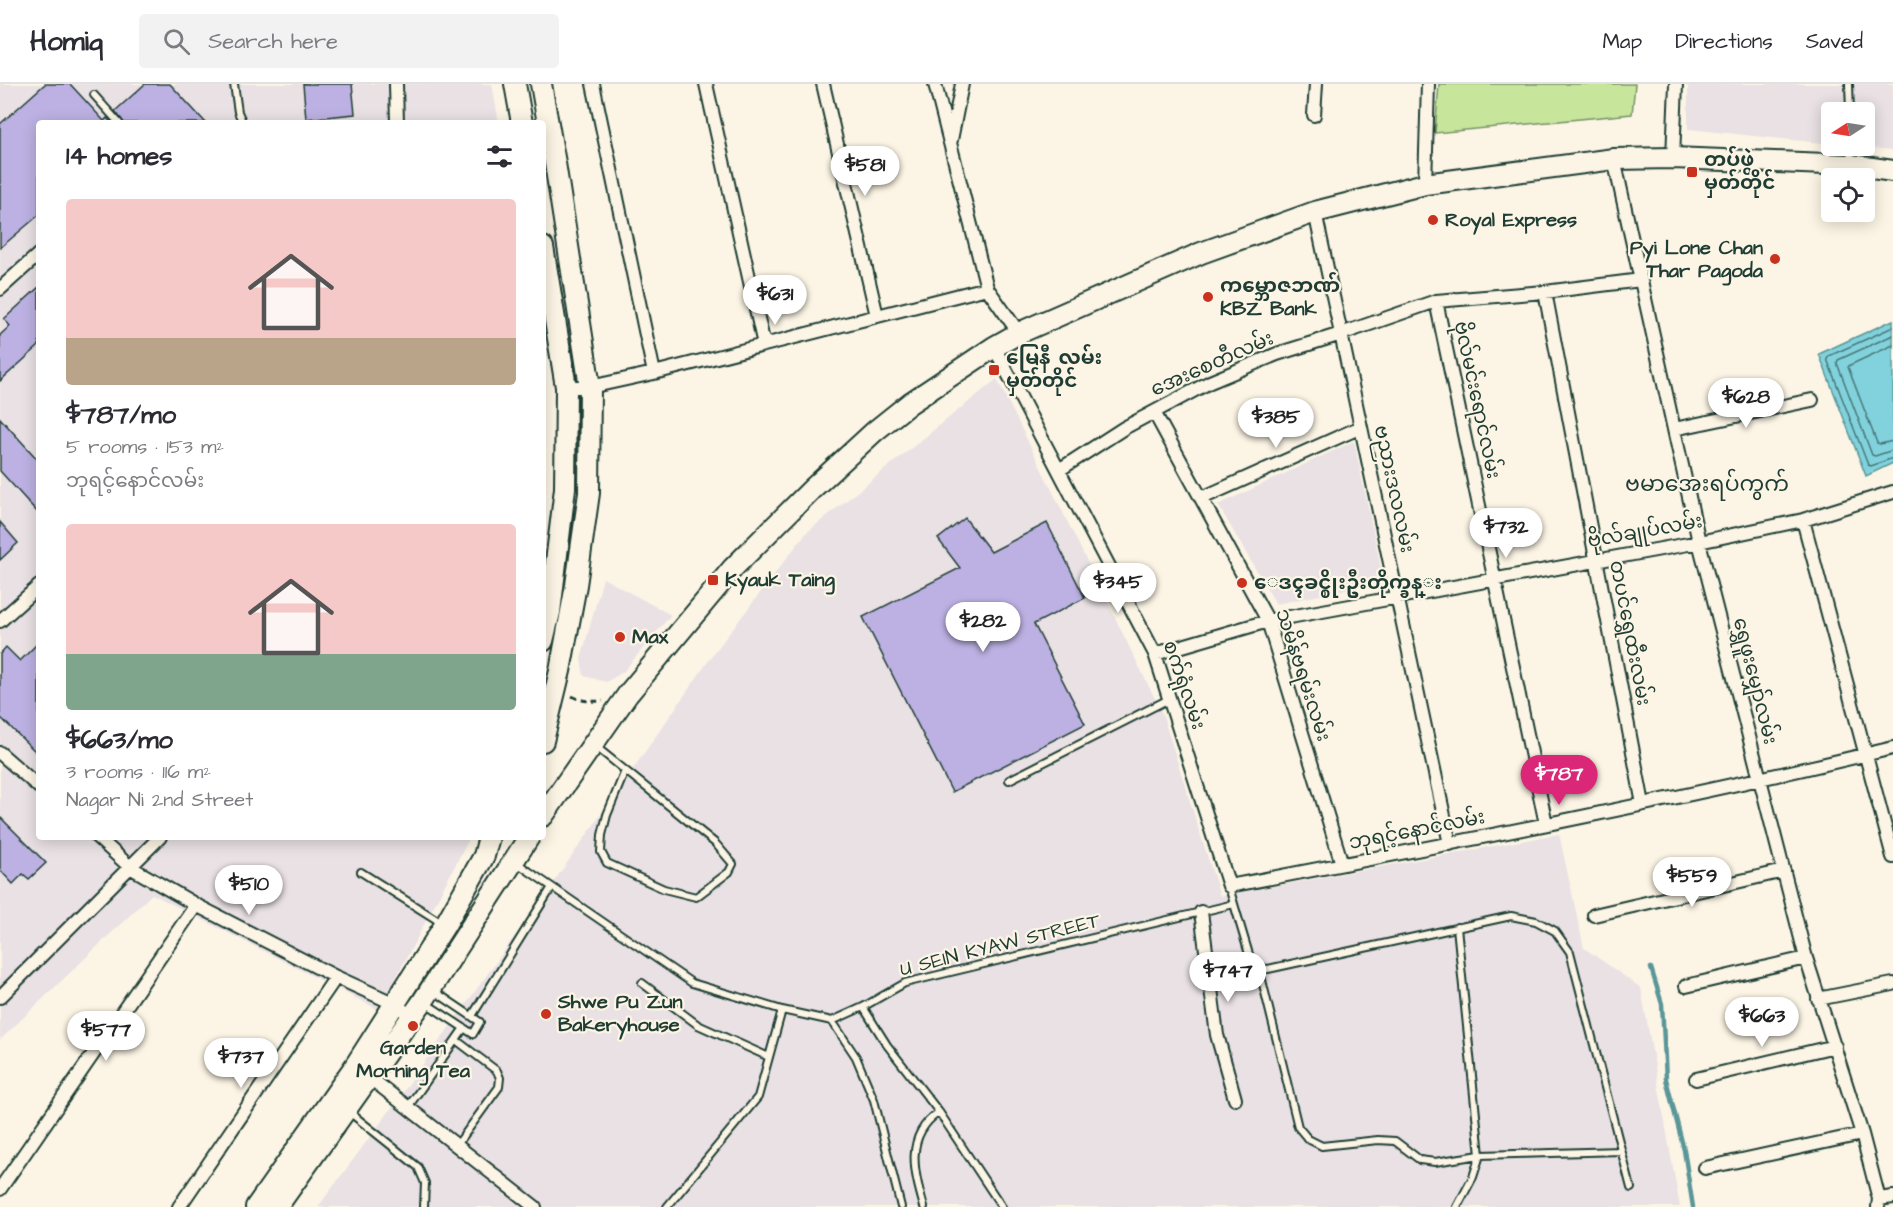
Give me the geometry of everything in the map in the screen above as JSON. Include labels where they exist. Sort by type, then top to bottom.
[{"type":"main road","points":[[515,84],[521,120]]},
{"type":"main road","points":[[541,84],[590,387],[589,493],[571,621],[546,729]]},
{"type":"main road","points":[[546,812],[628,694],[733,568],[813,488],[875,431],[910,403],[1019,333],[1201,253],[1315,212],[1425,184],[1614,159],[1673,158],[1851,165],[1893,171]]},
{"type":"main road","points":[[546,265],[566,387],[565,488],[549,579],[550,612],[546,629]]},
{"type":"main road","points":[[256,1207],[355,1066],[445,925],[484,856],[488,840]]},
{"type":"main road","points":[[511,866],[520,840]]},
{"type":"main road","points":[[277,1207],[422,1002],[527,840]]},
{"type":"main road","points":[[484,856],[511,866]]},
{"type":"street","points":[[396,84],[397,120]]},
{"type":"street","points":[[593,84],[654,373]]},
{"type":"street","points":[[706,84],[764,345]]},
{"type":"street","points":[[823,84],[877,316]]},
{"type":"street","points":[[935,84],[987,288],[1019,333]]},
{"type":"street","points":[[950,144],[962,84]]},
{"type":"street","points":[[1314,115],[1316,84]]},
{"type":"street","points":[[1425,184],[1428,84]]},
{"type":"street","points":[[1673,158],[1676,84]]},
{"type":"street","name":"ရွှေဖူးမျှော်လမ်း","points":[[1614,159],[1699,542],[1806,958],[1862,1134],[1878,1203]]},
{"type":"street","name":"ဗညားဒလလမ်း","points":[[1315,212],[1450,844]]},
{"type":"street","points":[[0,289],[36,257]]},
{"type":"street","name":"အေးစေတီလမ်း","points":[[1059,470],[1124,428],[1210,382],[1277,354],[1436,301],[1545,292],[1641,280]]},
{"type":"street","points":[[566,387],[590,387],[654,373],[987,288]]},
{"type":"street","name":"တပင်ရွှေထီးလမ်း","points":[[1545,292],[1643,804]]},
{"type":"street","name":"ဗိုလ်မင်းရောင်လမ်း","points":[[1436,301],[1546,824]]},
{"type":"street","name":"စက်ရုံလမ်း","points":[[994,347],[1155,654],[1229,886]]},
{"type":"street","points":[[1674,429],[1812,400]]},
{"type":"street","name":"သမိန်ဗရမ်းလမ်း","points":[[1154,411],[1268,621],[1342,864]]},
{"type":"street","points":[[1202,498],[1361,427]]},
{"type":"street","name":"ဗိုလ်ချုပ်လမ်း","points":[[1155,654],[1268,621],[1699,542],[1803,520],[1893,492]]},
{"type":"street","points":[[1803,520],[1893,857]]},
{"type":"street","points":[[0,621],[36,589]]},
{"type":"street","name":"ဘုရင့်နောင်လမ်း","points":[[1229,886],[1450,844],[1760,780],[1893,748]]},
{"type":"street","points":[[0,753],[36,784]]},
{"type":"street","points":[[99,840],[130,867],[196,905],[336,977],[395,1004],[422,1002]]},
{"type":"street","points":[[0,997],[157,840]]},
{"type":"street","points":[[1594,915],[1784,871]]},
{"type":"street","points":[[0,1189],[196,905]]},
{"type":"street","points":[[1201,912],[1217,1035],[1235,1099]]},
{"type":"street","points":[[1686,986],[1806,958]]},
{"type":"street","points":[[179,1207],[336,977]]},
{"type":"street","points":[[1818,999],[1893,984]]},
{"type":"street","points":[[1696,1079],[1835,1046]]},
{"type":"street","points":[[369,1077],[535,1207]]},
{"type":"street","points":[[1705,1168],[1862,1134]]},
{"type":"street","points":[[1878,1203],[1893,1197]]},
{"type":"lane","points":[[234,84],[238,112],[242,120]]},
{"type":"lane","points":[[1849,84],[1850,102]]},
{"type":"lane","points":[[94,95],[116,120]]},
{"type":"lane","points":[[1851,156],[1851,165]]},
{"type":"lane","points":[[1009,780],[1169,699]]},
{"type":"lane","points":[[592,744],[715,843],[733,864],[729,872],[696,897],[664,889],[607,863],[601,852],[602,835],[607,815],[625,771]]},
{"type":"lane","points":[[511,866],[552,887],[692,983],[782,1010],[832,1021],[856,1057],[874,1100],[901,1207]]},
{"type":"lane","points":[[361,872],[445,925]]},
{"type":"lane","points":[[1229,886],[1251,961],[1258,968],[1298,1127],[1308,1139],[1322,1146],[1378,1140],[1395,1141],[1420,1160],[1435,1162],[1479,1155],[1621,1151]]},
{"type":"lane","points":[[472,1016],[552,887]]},
{"type":"lane","name":"U SEIN KYAW STREET","points":[[832,1021],[863,1007],[905,983],[1234,904]]},
{"type":"lane","points":[[1258,968],[1268,969],[1510,916],[1536,921],[1555,931],[1570,952],[1631,1188]]},
{"type":"lane","points":[[1457,927],[1479,1155],[1473,1177],[1457,1207]]},
{"type":"lane","points":[[642,983],[698,1025],[769,1057]]},
{"type":"lane","points":[[422,1002],[472,1016],[480,1022],[473,1034],[422,1002]]},
{"type":"lane","points":[[863,1007],[888,1045],[939,1112],[1002,1207]]},
{"type":"lane","points":[[667,1207],[758,1097],[782,1010]]},
{"type":"lane","points":[[408,1107],[464,1028]]},
{"type":"lane","points":[[456,1040],[496,1071],[500,1078],[500,1087],[457,1146]]},
{"type":"lane","points":[[346,1109],[418,1167],[425,1184],[424,1207]]},
{"type":"lane","points":[[924,1207],[913,1160],[916,1142],[928,1119],[939,1112]]},
{"type":"path","points":[[560,671],[565,688],[578,699],[595,702],[611,700],[628,694]]},
{"type":"shaded area","points":[[0,84],[492,84],[498,120],[36,120],[36,840],[468,840],[379,1010],[152,894],[0,1040]]},
{"type":"shaded area","points":[[1688,84],[1893,84],[1893,150],[1875,148],[1875,102],[1821,102],[1821,143],[1688,129]]},
{"type":"shaded area","points":[[997,379],[1162,713],[1220,896],[1559,834],[1584,948],[1641,988],[1680,1207],[318,1207],[570,859],[714,653],[806,533]]},
{"type":"shaded area","points":[[1354,441],[1384,582],[1276,604],[1218,505]]},
{"type":"shaded area","name":"Max","points":[[603,578],[671,615],[623,672],[606,682],[584,676],[581,659]]},
{"type":"green space","points":[[1439,84],[1635,84],[1632,114],[1435,133]]},
{"type":"water","points":[[1893,320],[1893,463],[1866,476],[1819,354]]},
{"type":"building","points":[[45,84],[70,84],[103,120],[36,120],[36,218],[0,248],[0,124]]},
{"type":"building","points":[[145,84],[170,84],[203,120],[122,120],[115,111]]},
{"type":"building","points":[[303,84],[352,84],[355,114],[306,119]]},
{"type":"building","points":[[36,290],[36,349],[0,381],[0,335],[10,326],[4,319]]},
{"type":"building","points":[[0,418],[36,458],[36,511],[0,471]]},
{"type":"building","points":[[965,518],[991,552],[1047,523],[1085,598],[1034,624],[1085,724],[952,792],[863,617],[960,568],[938,539]]},
{"type":"building","points":[[0,522],[18,543],[0,560]]},
{"type":"building","points":[[36,645],[36,752],[0,717],[0,654],[6,647],[20,661]]},
{"type":"building","points":[[0,817],[46,863],[29,879],[23,874],[13,884],[0,870]]},
{"type":"waterway","points":[[1651,968],[1662,1004],[1666,1079],[1684,1150],[1693,1207]]},
{"type":"place","name":"တပ်ဖွဲ့ မှတ်တိုင်","points":[[1692,172]]},
{"type":"place","name":"Royal Express","points":[[1433,220]]},
{"type":"place","name":"Pyi Lone Chan Thar Pagoda","points":[[1775,259]]},
{"type":"place","name":"ကမ္ဘောဇဘဏ် KBZ Bank","points":[[1208,297]]},
{"type":"place","name":"မြေနီ လမ်း မှတ်တိုင်","points":[[994,370]]},
{"type":"place","name":"Kyauk Taing","points":[[713,580]]},
{"type":"place","name":"ေဒၚခင္စိုးဦးတိုက္ခန္း","points":[[1242,583]]},
{"type":"place","name":"Max","points":[[620,637]]},
{"type":"place","name":"Shwe Pu Zun Bakeryhouse","points":[[546,1014]]},
{"type":"place","name":"Garden Morning Tea","points":[[413,1026]]},
{"type":"district","name":"ဗမာအေးရပ်ကွက်","points":[[1707,484]]}]
